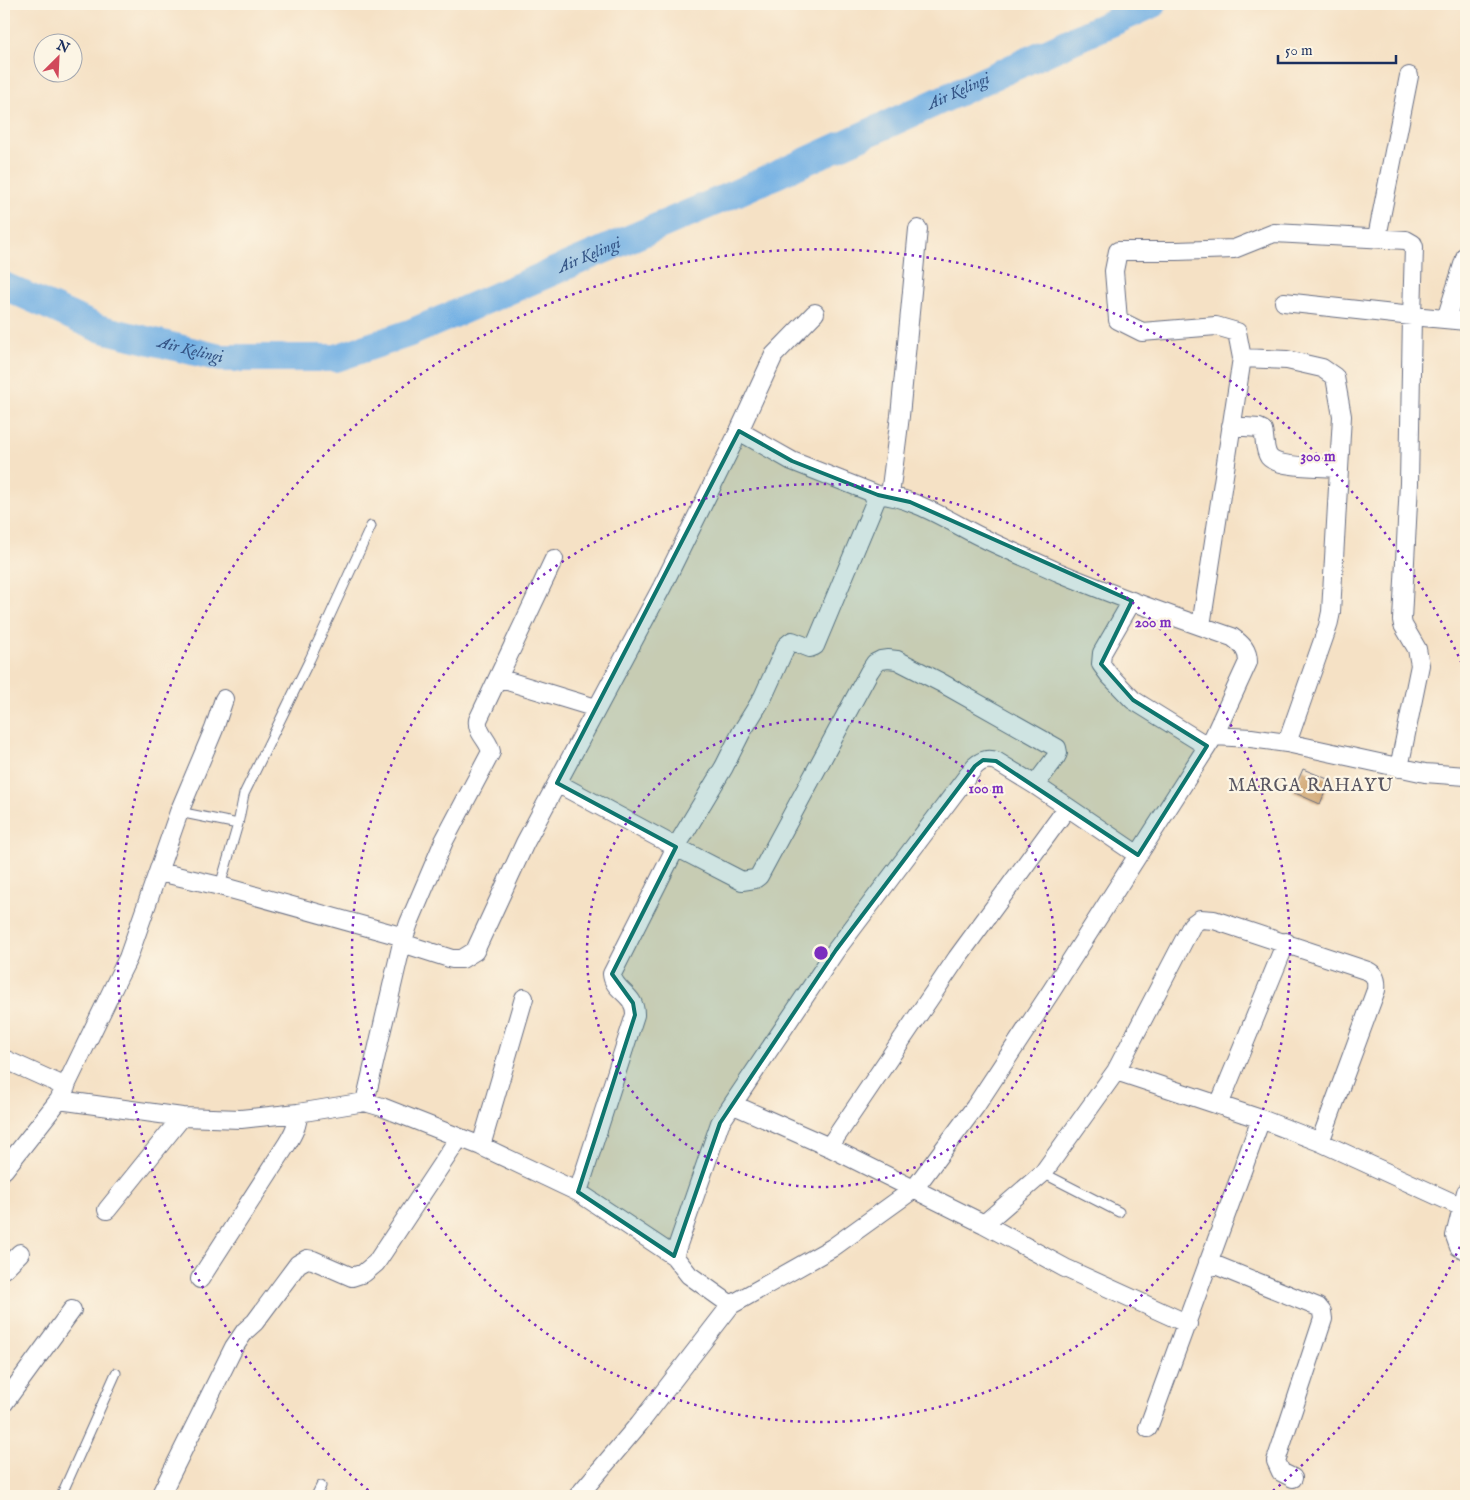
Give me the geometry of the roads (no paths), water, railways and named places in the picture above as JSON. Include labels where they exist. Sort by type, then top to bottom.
[{"type":"street","points":[[1377,238],[1409,76]]},
{"type":"street","points":[[578,1192],[635,1014],[634,1003],[613,981],[612,974],[676,847],[724,767],[763,696],[788,643],[792,641],[810,648],[815,646],[884,495],[900,416],[918,229]]},
{"type":"street","points":[[1201,626],[1242,358],[1237,332],[1216,326],[1142,332],[1118,320],[1114,271],[1118,251],[1177,252],[1234,249],[1274,233],[1406,240],[1413,244],[1414,247],[1408,483],[1402,620],[1417,649],[1420,665],[1399,768]]},
{"type":"street","points":[[1446,319],[1466,256]]},
{"type":"street","points":[[1284,302],[1466,321]]},
{"type":"street","points":[[159,872],[220,886],[403,940],[452,958],[462,959],[475,951],[525,843],[662,587],[739,431],[774,355],[815,313]]},
{"type":"street","points":[[1242,358],[1287,360],[1322,368],[1335,377],[1342,416],[1331,612],[1328,626],[1287,743]]},
{"type":"street","points":[[1231,426],[1263,430],[1269,456],[1283,464],[1339,468]]},
{"type":"street","points":[[578,1496],[639,1424],[731,1305],[832,1248],[914,1189],[975,1108],[1138,855],[1210,741],[1248,662],[1248,655],[1239,642],[1232,638],[1132,602],[1059,572],[983,538],[910,502],[884,495],[792,461],[739,431]]},
{"type":"street","points":[[365,1102],[403,940],[444,841],[490,752],[490,746],[478,725],[554,559]]},
{"type":"street","points":[[1132,602],[1102,653],[1101,664],[1133,700],[1210,741],[1250,738],[1287,743],[1426,773],[1466,776]]},
{"type":"street","points":[[557,783],[742,881],[754,879],[759,876],[869,672],[875,663],[888,659],[897,660],[940,682],[1057,748],[1058,753],[1056,757],[1036,785]]},
{"type":"street","points":[[498,678],[596,708]]},
{"type":"street","points":[[4,1170],[63,1094],[128,958],[179,812],[214,729],[224,699]]},
{"type":"street","points":[[674,1256],[720,1124],[836,950],[975,766],[983,760],[991,759],[1036,785],[1138,855]]},
{"type":"street","points":[[829,1146],[957,958],[1067,808]]},
{"type":"street","points":[[984,1224],[1043,1173],[1116,1071],[1192,925],[1200,918],[1214,920],[1286,942],[1368,971],[1372,973],[1377,982],[1376,990],[1320,1142]]},
{"type":"street","points":[[1219,1105],[1286,942]]},
{"type":"street","points":[[481,1146],[524,998]]},
{"type":"street","points":[[4,1059],[63,1094],[182,1116],[241,1119],[298,1113],[365,1102],[382,1107],[481,1146],[578,1192],[674,1256],[689,1275],[731,1305]]},
{"type":"street","points":[[1116,1071],[1262,1120],[1464,1200],[1455,1236],[1459,1247],[1466,1250]]},
{"type":"street","points":[[734,1105],[829,1146],[984,1224],[1065,1268],[1188,1324]]},
{"type":"street","points":[[200,1279],[291,1137],[298,1120],[298,1113]]},
{"type":"street","points":[[107,1210],[182,1116]]},
{"type":"street","points":[[1148,1428],[1262,1120]]},
{"type":"street","points":[[160,1496],[234,1347],[298,1264],[306,1259],[313,1260],[352,1277],[364,1273],[376,1263],[459,1138]]},
{"type":"street","points":[[4,1269],[20,1254]]},
{"type":"street","points":[[1208,1262],[1318,1307],[1322,1312],[1323,1319],[1276,1461],[1282,1472],[1293,1478]]},
{"type":"street","points":[[4,1403],[72,1310]]},
{"type":"lane","points":[[220,886],[238,824],[244,794],[310,659],[371,526]]},
{"type":"lane","points":[[179,812],[238,824]]},
{"type":"lane","points":[[1043,1173],[1119,1212]]},
{"type":"lane","points":[[61,1496],[116,1373]]},
{"type":"lane","points":[[316,1496],[321,1486]]},
{"type":"waterway","name":"Air Kelingi","points":[[4,286],[98,328],[220,358],[336,358],[410,333],[736,193],[1153,4]]},
{"type":"district","name":"MARGA RAHAYU","points":[[1311,786]]}]
